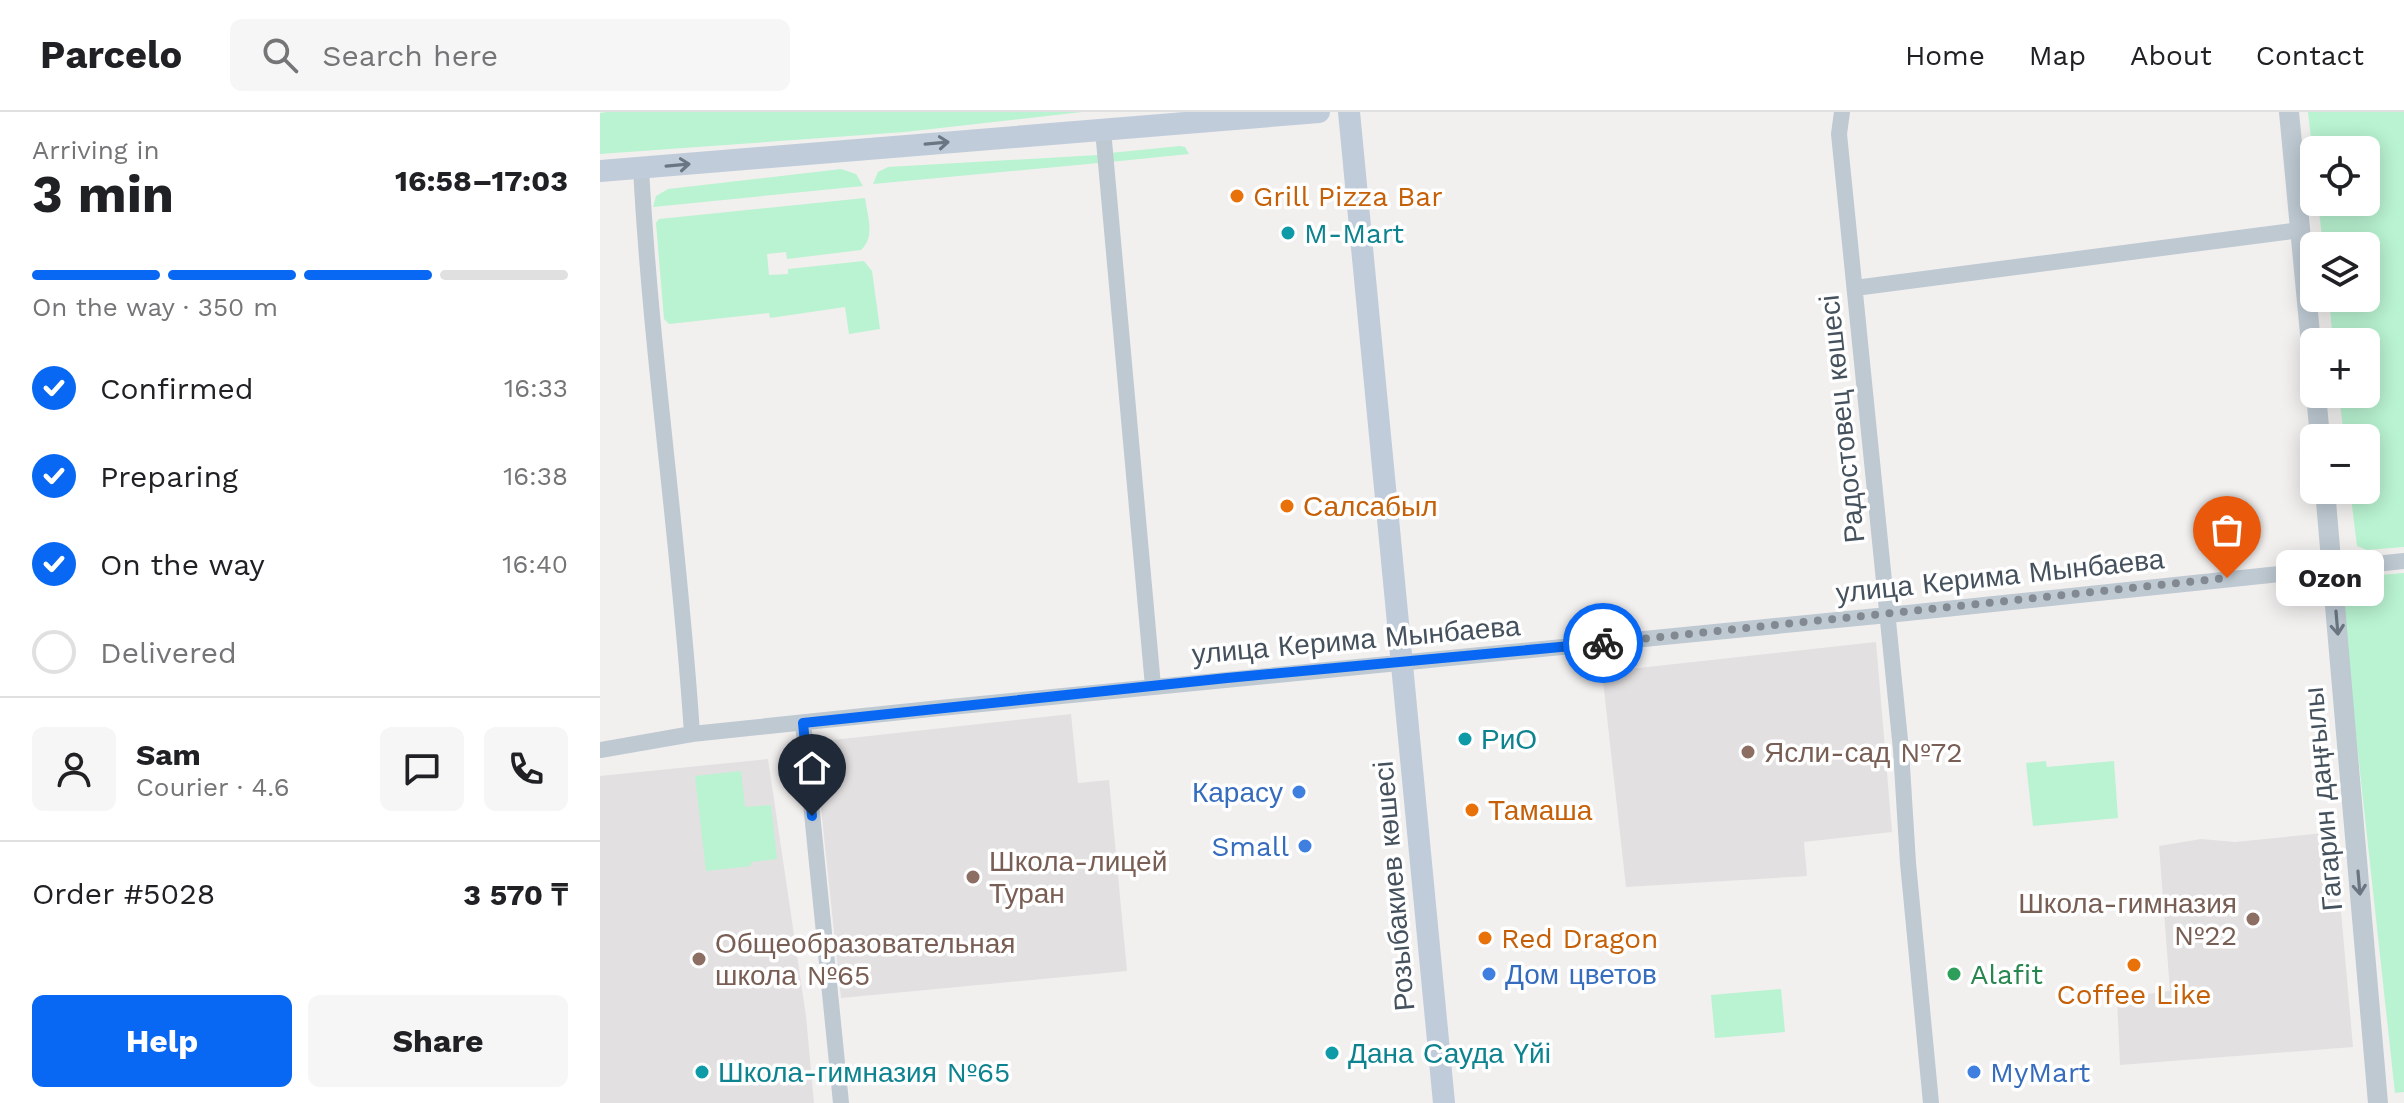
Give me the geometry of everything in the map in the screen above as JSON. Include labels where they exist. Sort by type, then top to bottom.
[{"type":"main road","points":[[600,171],[1319,112]]},
{"type":"main road","name":"Розыбакиев көшесі","points":[[1349,112],[1444,1103]]},
{"type":"street","name":"Радостовец көшесі","points":[[1842,112],[1839,134],[1888,615],[1931,1103]]},
{"type":"street","points":[[2289,112],[2309,328]]},
{"type":"street","points":[[1103,130],[1153,686]]},
{"type":"street","points":[[641,168],[654,344],[683,601],[692,734]]},
{"type":"street","points":[[1855,288],[2300,230]]},
{"type":"street","name":"Гагарин даңғылы","points":[[2326,504],[2378,1103]]},
{"type":"street","name":"улица Керима Мынбаева","points":[[600,750],[692,734],[2404,561]]},
{"type":"street","points":[[803,723],[841,1103]]},
{"type":"shaded area","name":"Ясли-сад №72","points":[[1876,642],[1892,832],[1804,842],[1807,876],[1626,887],[1602,672]]},
{"type":"shaded area","name":"Школа-лицей Туран","points":[[1071,714],[1078,783],[1109,780],[1127,971],[841,998],[814,742]]},
{"type":"shaded area","name":"Общеобразовательная школа №65","points":[[768,759],[806,1016],[814,1103],[600,1103],[600,776]]},
{"type":"shaded area","name":"Школа-гимназия №22","points":[[2334,832],[2353,1047],[2120,1065],[2117,998],[2170,991],[2159,846],[2201,839],[2235,842]]},
{"type":"green space","points":[[1082,112],[905,132],[600,154],[600,113]]},
{"type":"green space","points":[[2308,112],[2404,112],[2404,547],[2367,550],[2357,546],[2352,504],[2380,504],[2380,424],[2342,424],[2341,408],[2380,408],[2380,328],[2332,328],[2330,312],[2380,312],[2380,232],[2321,232],[2320,216],[2380,216],[2380,136],[2311,136]]},
{"type":"green space","points":[[1185,147],[1189,154],[1110,162],[1110,153]]},
{"type":"green space","points":[[1098,155],[1099,163],[873,184],[878,172],[888,167]]},
{"type":"green space","points":[[841,169],[856,174],[863,186],[653,207],[656,196],[668,189]]},
{"type":"green space","points":[[865,198],[869,232],[866,245],[861,250],[787,259],[786,252],[767,254],[769,275],[788,274],[788,269],[864,261],[872,271],[880,329],[849,334],[845,307],[770,318],[769,313],[669,324],[664,319],[656,223],[659,219]]},
{"type":"green space","points":[[2404,573],[2404,1092],[2395,1093],[2343,616],[2347,591],[2357,577]]},
{"type":"green space","points":[[2046,761],[2047,767],[2114,761],[2118,818],[2033,826],[2026,763]]},
{"type":"green space","points":[[741,771],[745,807],[771,805],[777,859],[751,862],[751,866],[706,871],[695,776]]},
{"type":"green space","points":[[1781,989],[1785,1032],[1715,1038],[1711,995]]},
{"type":"way so far","points":[[1603,643],[2227,578]]},
{"type":"place","name":"Grill Pizza Bar","points":[[1237,196]]},
{"type":"place","name":"M-Mart","points":[[1288,233]]},
{"type":"place","name":"Салсабыл","points":[[1287,506]]},
{"type":"place","name":"Ozon","points":[[2227,578]]},
{"type":"place","name":"РиО","points":[[1465,739]]},
{"type":"place","name":"Ясли-сад №72","points":[[1748,752]]},
{"type":"place","name":"Карасу","points":[[1299,792]]},
{"type":"place","name":"Тамаша","points":[[1472,810]]},
{"type":"place","name":"Small","points":[[1305,846]]},
{"type":"place","name":"Школа-лицей Туран","points":[[973,877]]},
{"type":"place","name":"Школа-гимназия №22","points":[[2253,919]]},
{"type":"place","name":"Red Dragon","points":[[1485,938]]},
{"type":"place","name":"Общеобразовательная школа №65","points":[[699,959]]},
{"type":"place","name":"Coffee Like","points":[[2134,965]]},
{"type":"place","name":"Дом цветов","points":[[1489,974]]},
{"type":"place","name":"Alafit","points":[[1954,974]]},
{"type":"place","name":"Дана Сауда Үйі","points":[[1332,1053]]},
{"type":"place","name":"Школа-гимназия №65","points":[[702,1072]]},
{"type":"place","name":"MyMart","points":[[1974,1072]]},
{"type":"route","points":[[812,816],[803,723],[1227,678],[1603,643]]}]
